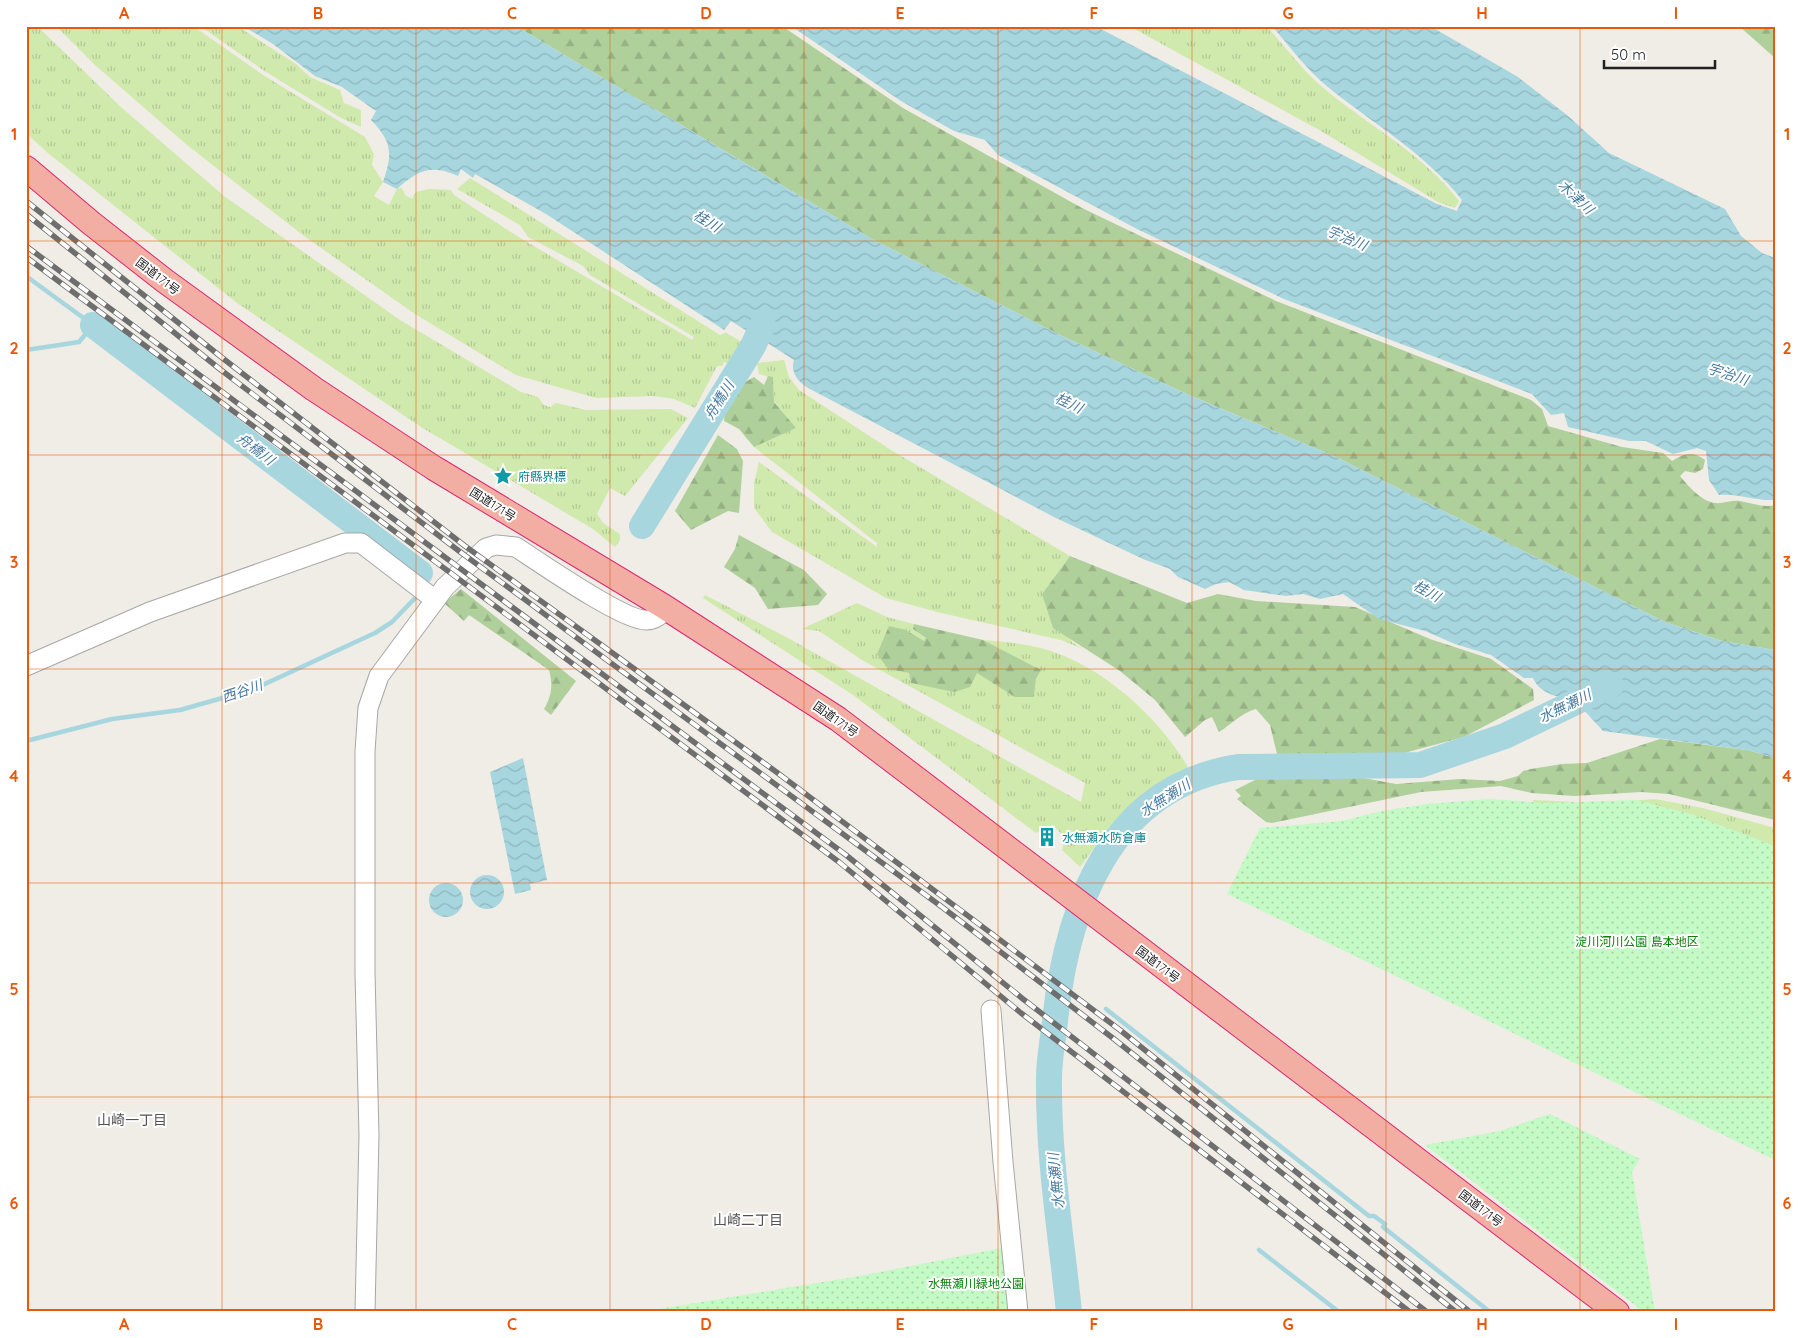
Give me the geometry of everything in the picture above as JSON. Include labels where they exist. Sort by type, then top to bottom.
[{"type":"highway","name":"国道171号","points":[[26,168],[91,224],[165,281],[314,389],[450,477],[663,606],[838,719],[1617,1312]]},
{"type":"street","points":[[26,666],[150,612],[346,543],[361,543],[432,598]]},
{"type":"street","points":[[365,1312],[369,1135],[365,973],[365,771],[368,708],[379,676],[432,598],[486,548],[496,545],[516,547],[625,615],[646,621],[655,619],[664,612],[663,606]]},
{"type":"street","points":[[991,1010],[1003,1162],[1018,1312]]},
{"type":"green space","points":[[26,26],[37,26],[122,108],[224,196],[400,320],[521,392],[538,397],[544,405],[550,407],[556,403],[586,410],[671,409],[688,418],[625,496],[610,488],[597,514],[603,523],[620,534],[620,540],[615,547],[593,529],[421,427],[237,303],[49,154],[26,133]]},
{"type":"green space","points":[[56,26],[193,26],[263,75],[365,137],[374,154],[372,165],[383,182],[374,196],[389,205],[397,189],[402,188],[405,195],[412,199],[416,192],[429,189],[451,190],[454,195],[517,236],[692,340],[694,337],[590,275],[583,266],[528,237],[520,225],[457,189],[470,178],[720,335],[726,333],[744,343],[729,364],[724,362],[722,366],[717,366],[695,408],[674,399],[653,396],[596,398],[516,375],[415,314],[304,236],[187,145],[95,65]]},
{"type":"green space","points":[[200,26],[237,26],[296,64],[310,77],[340,90],[344,103],[361,110],[361,127],[341,118],[263,70]]},
{"type":"green space","points":[[516,26],[782,26],[903,108],[1082,208],[1276,301],[1531,400],[1542,409],[1548,426],[1622,447],[1663,453],[1672,461],[1689,454],[1697,455],[1705,460],[1703,469],[1695,473],[1685,471],[1680,476],[1703,498],[1715,503],[1738,501],[1762,506],[1775,505],[1775,650],[1722,641],[1665,622],[1336,457],[1189,395],[1060,335],[872,239]]},
{"type":"green space","points":[[1129,26],[1266,26],[1319,84],[1430,169],[1459,201],[1455,208],[1438,202],[1321,131]]},
{"type":"green space","points":[[1739,26],[1775,26],[1775,58]]},
{"type":"green space","points":[[784,360],[789,377],[799,390],[891,450],[1070,556],[1042,594],[1072,642],[1083,649],[1061,640],[941,613],[886,598],[772,532],[754,508],[754,483],[759,462],[877,547],[877,543],[754,447],[795,428],[774,401],[773,378],[759,374],[757,363]]},
{"type":"green space","points":[[768,376],[773,377],[774,402],[796,428],[754,447],[739,429],[724,421],[725,413],[733,394],[741,385],[754,377],[764,385]]},
{"type":"green space","points":[[718,435],[737,449],[743,461],[739,513],[728,511],[691,530],[675,511]]},
{"type":"green space","points":[[739,535],[804,570],[827,594],[818,605],[768,609],[755,588],[724,567],[735,549]]},
{"type":"green space","points":[[1070,556],[1187,603],[1218,594],[1256,601],[1355,607],[1430,639],[1491,659],[1533,689],[1534,700],[1464,737],[1404,753],[1277,754],[1270,725],[1256,709],[1241,716],[1219,732],[1212,717],[1205,720],[1185,737],[1155,700],[1120,671],[1053,628],[1042,594]]},
{"type":"green space","points":[[461,589],[576,681],[551,715],[544,709],[551,690],[549,670],[469,615],[464,621],[444,603]]},
{"type":"green space","points":[[705,595],[786,637],[1081,802],[1085,783],[862,660],[819,631],[802,629],[857,603],[887,617],[914,624],[913,629],[926,638],[924,642],[906,630],[888,669],[909,673],[911,683],[927,685],[977,673],[1034,697],[1036,679],[1041,670],[983,640],[1023,644],[1062,655],[1100,675],[1134,701],[1163,732],[1188,767],[1139,797],[1111,825],[1080,867],[1062,850],[1065,838],[1053,825],[1036,833],[853,695],[703,598]]},
{"type":"green space","points":[[914,624],[983,640],[1041,670],[1036,679],[1034,697],[1015,697],[977,673],[970,687],[954,692],[911,683],[909,673],[888,669],[877,654],[889,626],[906,630],[924,641],[926,638],[913,629]]},
{"type":"green space","points":[[1660,739],[1747,750],[1775,758],[1775,820],[1669,794],[1641,792],[1574,796],[1532,793],[1501,786],[1421,792],[1272,823],[1266,822],[1237,799],[1241,796],[1235,790],[1259,778],[1299,776],[1358,777],[1396,784],[1460,779],[1500,781],[1518,776],[1523,771],[1531,769],[1562,764],[1587,763]]},
{"type":"green space","name":"淀川河川公園 島本地区","points":[[1490,799],[1545,803],[1637,800],[1691,814],[1775,846],[1775,1160],[1227,894],[1260,828],[1342,821],[1382,811],[1427,804]]},
{"type":"green space","points":[[1655,799],[1703,808],[1775,828],[1775,852],[1535,804],[1533,800],[1598,803]]},
{"type":"green space","points":[[1550,1114],[1640,1159],[1632,1172],[1655,1312],[1644,1312],[1425,1145],[1500,1131]]},
{"type":"green space","name":"水無瀬川緑地公園","points":[[1002,1248],[1008,1312],[641,1312],[860,1276]]},
{"type":"water","name":"桂川","points":[[243,26],[516,26],[872,239],[1060,335],[1189,395],[1336,457],[1665,622],[1722,641],[1775,650],[1775,758],[1747,750],[1603,731],[1581,707],[1580,700],[1559,697],[1541,689],[1533,678],[1524,678],[1491,655],[1455,644],[1425,631],[1379,619],[1343,594],[1320,599],[1303,594],[1286,596],[1244,590],[1229,582],[1216,584],[1205,589],[1178,577],[1170,569],[1143,559],[1054,517],[808,388],[801,383],[794,373],[794,360],[766,342],[761,350],[756,347],[750,358],[743,354],[751,343],[747,340],[750,333],[731,321],[724,330],[546,214],[475,174],[473,178],[461,169],[458,176],[440,170],[425,171],[418,173],[397,189],[383,182],[388,163],[389,148],[383,135],[371,120],[376,111],[342,87],[315,76],[273,44]]},
{"type":"water","points":[[791,26],[1095,26],[1437,204],[1457,211],[1462,200],[1448,183],[1399,140],[1313,74],[1272,26],[1430,26],[1518,77],[1567,115],[1609,153],[1725,209],[1741,236],[1762,253],[1775,258],[1775,500],[1719,495],[1709,480],[1706,451],[1697,448],[1673,454],[1646,441],[1629,441],[1568,427],[1564,413],[1551,415],[1532,394],[1284,299],[1137,229],[998,155],[985,140],[954,131],[901,101]]},
{"type":"water","points":[[523,758],[547,880],[530,884],[531,890],[515,894],[490,772]]},
{"type":"water","points":[[487,875],[494,876],[499,880],[503,885],[503,899],[499,904],[494,908],[487,909],[480,908],[475,904],[471,899],[470,892],[471,885],[475,880],[480,876]]},
{"type":"water","points":[[446,883],[453,884],[458,888],[462,893],[462,907],[458,912],[453,916],[446,917],[439,916],[434,912],[430,907],[429,900],[430,893],[434,888],[439,884]]},
{"type":"waterway","name":"舟橋川","points":[[26,276],[93,325],[79,342],[26,350]]},
{"type":"waterway","name":"舟橋川","points":[[642,526],[753,346],[763,324]]},
{"type":"waterway","name":"舟橋川","points":[[93,325],[420,573]]},
{"type":"waterway","name":"西谷川","points":[[26,741],[112,719],[180,710],[254,689],[375,633],[392,622],[419,594]]},
{"type":"waterway","name":"水無瀬川","points":[[1069,1312],[1051,1137],[1049,1107],[1050,1057],[1061,978],[1071,936],[1084,896],[1103,859],[1127,826],[1157,799],[1194,779],[1238,767],[1420,765],[1505,736],[1611,685]]},
{"type":"waterway","points":[[1106,1009],[1369,1216],[1374,1216],[1385,1224],[1383,1227],[1490,1312]]},
{"type":"waterway","points":[[1259,1250],[1339,1312]]},
{"type":"railway","points":[[26,201],[225,360],[465,546],[775,771],[1120,1030],[1470,1312]]},
{"type":"railway","points":[[26,214],[221,370],[459,551],[942,907],[1114,1039],[1456,1312]]},
{"type":"railway","points":[[26,246],[846,855],[1023,999],[1427,1312]]},
{"type":"railway","points":[[26,257],[839,862],[1021,1013],[1410,1312]]},
{"type":"place","name":"府縣界標","points":[[503,476]]},
{"type":"place","name":"水無瀬水防倉庫","points":[[1047,837]]},
{"type":"district","name":"山崎一丁目","points":[[132,1120]]},
{"type":"district","name":"山崎二丁目","points":[[748,1220]]},
{"type":"water label","name":"木津川","points":[[1576,197]]},
{"type":"water label","name":"宇治川","points":[[1347,238]]},
{"type":"water label","name":"宇治川","points":[[1728,374]]}]
